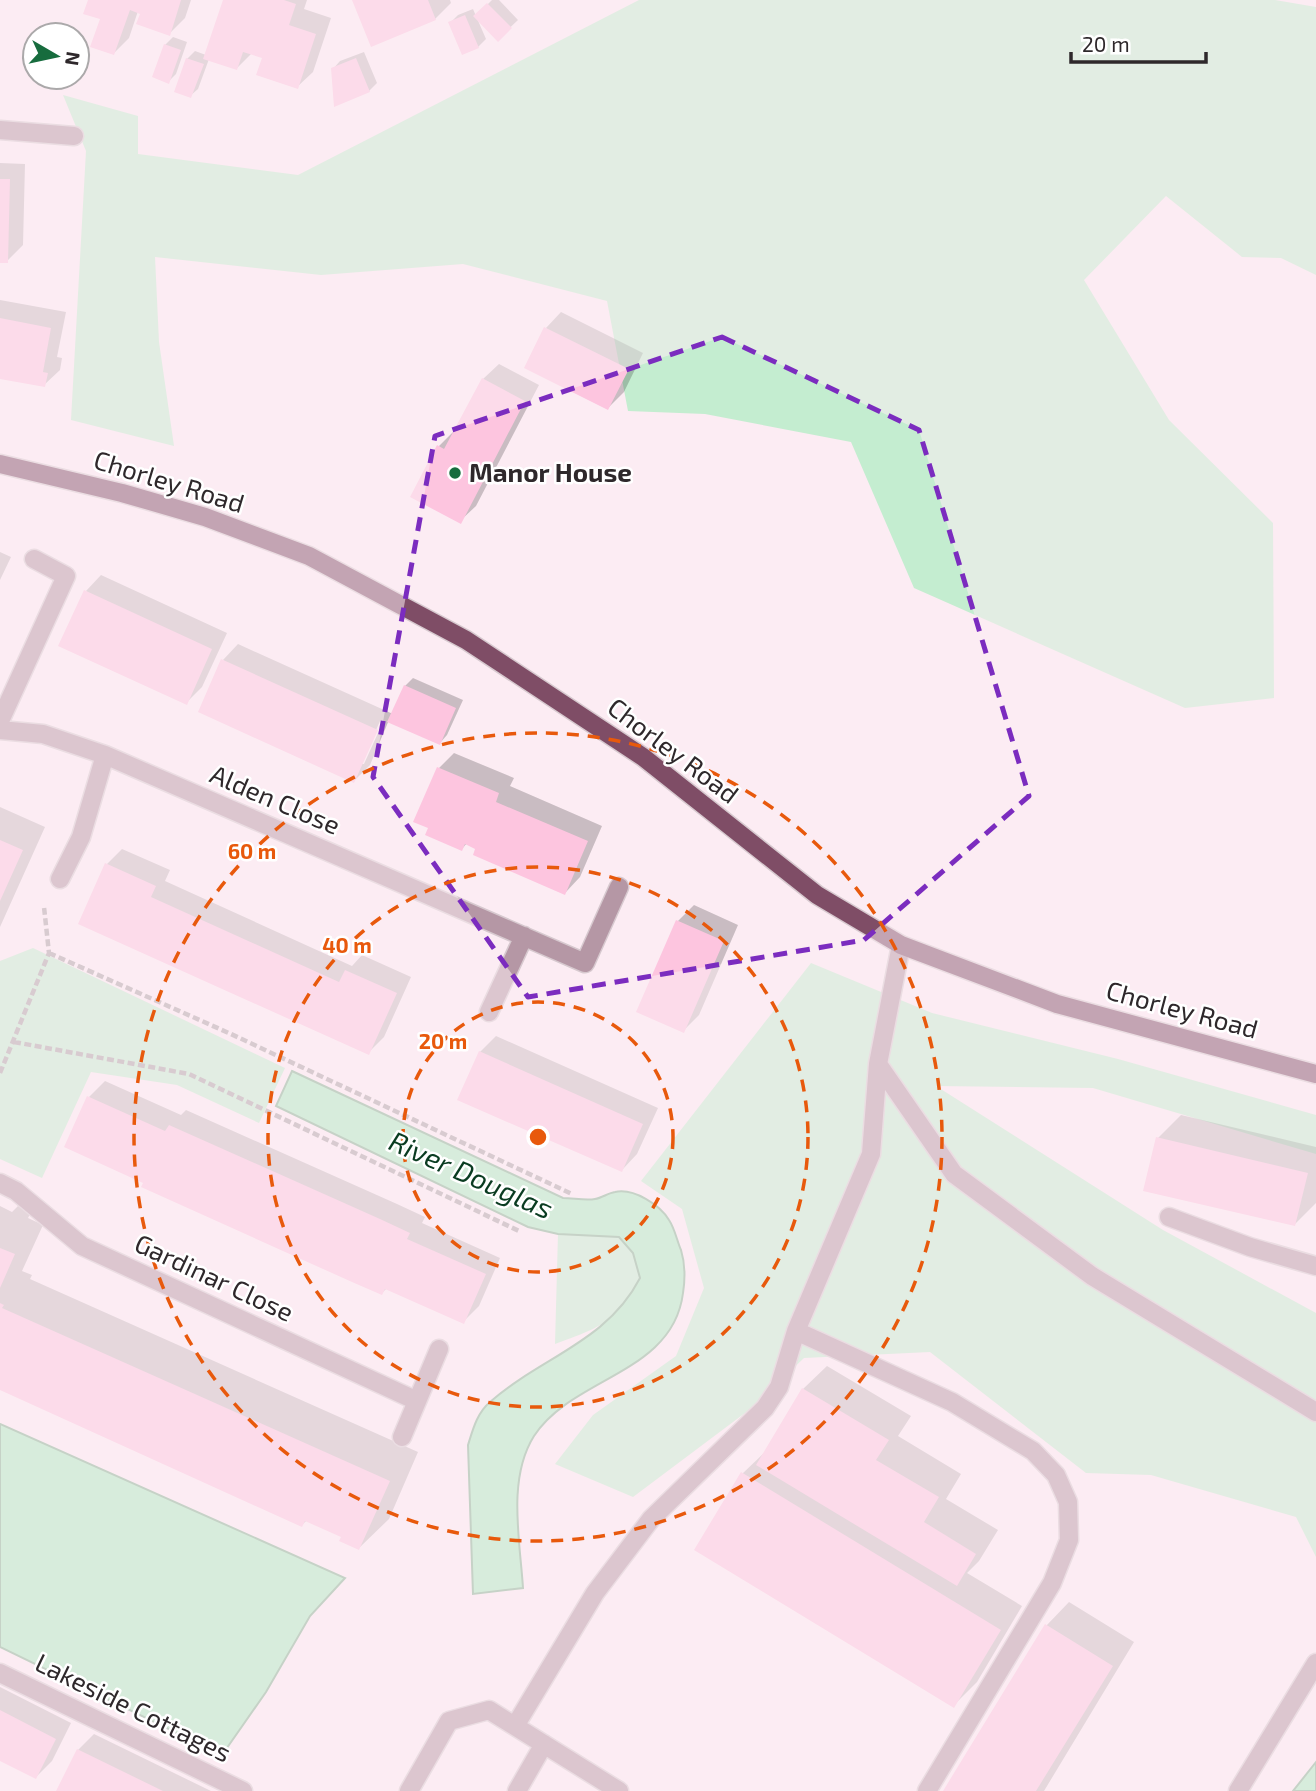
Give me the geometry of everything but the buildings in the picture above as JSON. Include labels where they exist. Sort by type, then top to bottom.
[{"type":"main road","name":"Chorley Road","points":[[0,464],[53,475],[205,517],[309,556],[467,640],[643,757],[817,895],[901,945],[1056,1004],[1316,1074]]},
{"type":"street","points":[[0,130],[74,136]]},
{"type":"street","points":[[0,721],[66,576],[34,559]]},
{"type":"street","name":"Alden Close","points":[[0,730],[43,734],[105,755],[585,963],[619,887]]},
{"type":"street","points":[[60,879],[80,837],[105,755]]},
{"type":"street","points":[[489,1012],[524,936]]},
{"type":"street","points":[[515,1726],[595,1592],[651,1519],[765,1408],[779,1387],[796,1331],[871,1154],[878,1064],[901,945]]},
{"type":"street","points":[[878,1064],[954,1174],[1092,1276],[1316,1412]]},
{"type":"street","name":"Gardinar Close","points":[[0,1183],[16,1191],[82,1246],[417,1401]]},
{"type":"street","points":[[1169,1217],[1250,1247],[1316,1266]]},
{"type":"street","points":[[796,1331],[952,1402],[1033,1451],[1056,1475],[1068,1502],[1069,1540],[1052,1583],[927,1791]]},
{"type":"street","points":[[402,1437],[439,1349]]},
{"type":"street","points":[[1238,1791],[1316,1663]]},
{"type":"street","name":"Lakeside Cottages","points":[[0,1673],[243,1791]]},
{"type":"street","points":[[409,1791],[449,1721],[489,1710],[619,1791]]},
{"type":"street","points":[[517,1791],[544,1744]]},
{"type":"path","points":[[0,1073],[48,953],[44,907]]},
{"type":"path","points":[[48,953],[269,1052],[572,1194]]},
{"type":"path","points":[[14,1042],[189,1074],[519,1231]]},
{"type":"highlighted area","points":[[722,337],[919,430],[1029,796],[864,940],[528,997],[373,777],[435,436]]},
{"type":"shaded area","points":[[639,0],[1275,0],[1316,7],[1316,275],[1281,258],[1242,257],[1166,196],[1084,280],[1169,420],[1273,523],[1274,698],[1185,708],[914,588],[851,442],[705,414],[628,411],[607,301],[463,264],[321,275],[155,257],[159,342],[174,446],[71,420],[86,151],[63,95],[138,116],[138,154],[298,175]]},
{"type":"shaded area","points":[[33,948],[285,1068],[259,1123],[177,1085],[91,1072],[42,1178],[0,1159],[0,961]]},
{"type":"shaded area","points":[[811,963],[932,1013],[1118,1059],[1316,1115],[1316,1154],[1093,1088],[936,1086],[1163,1230],[1316,1313],[1316,1557],[1296,1517],[1151,1475],[1086,1473],[930,1352],[804,1358],[753,1407],[633,1497],[555,1464],[593,1415],[676,1356],[704,1288],[682,1209],[641,1181]]},
{"type":"shaded area","points":[[558,1234],[619,1237],[633,1253],[640,1278],[623,1305],[606,1322],[555,1344]]},
{"type":"water","name":"River Douglas","points":[[292,1071],[563,1198],[591,1200],[622,1191],[638,1195],[665,1214],[673,1227],[684,1272],[683,1293],[675,1320],[661,1341],[641,1358],[551,1416],[534,1436],[526,1453],[520,1471],[517,1510],[523,1588],[473,1594],[468,1445],[479,1416],[490,1402],[591,1333],[610,1318],[626,1300],[640,1278],[633,1253],[619,1237],[558,1234],[528,1227],[276,1106]]},
{"type":"water","points":[[0,1424],[345,1578],[310,1616],[266,1692],[222,1755],[0,1647]]},
{"type":"water","points":[[1316,1762],[1316,1791],[1293,1791]]},
{"type":"place","name":"Manor House","points":[[455,473]]}]
